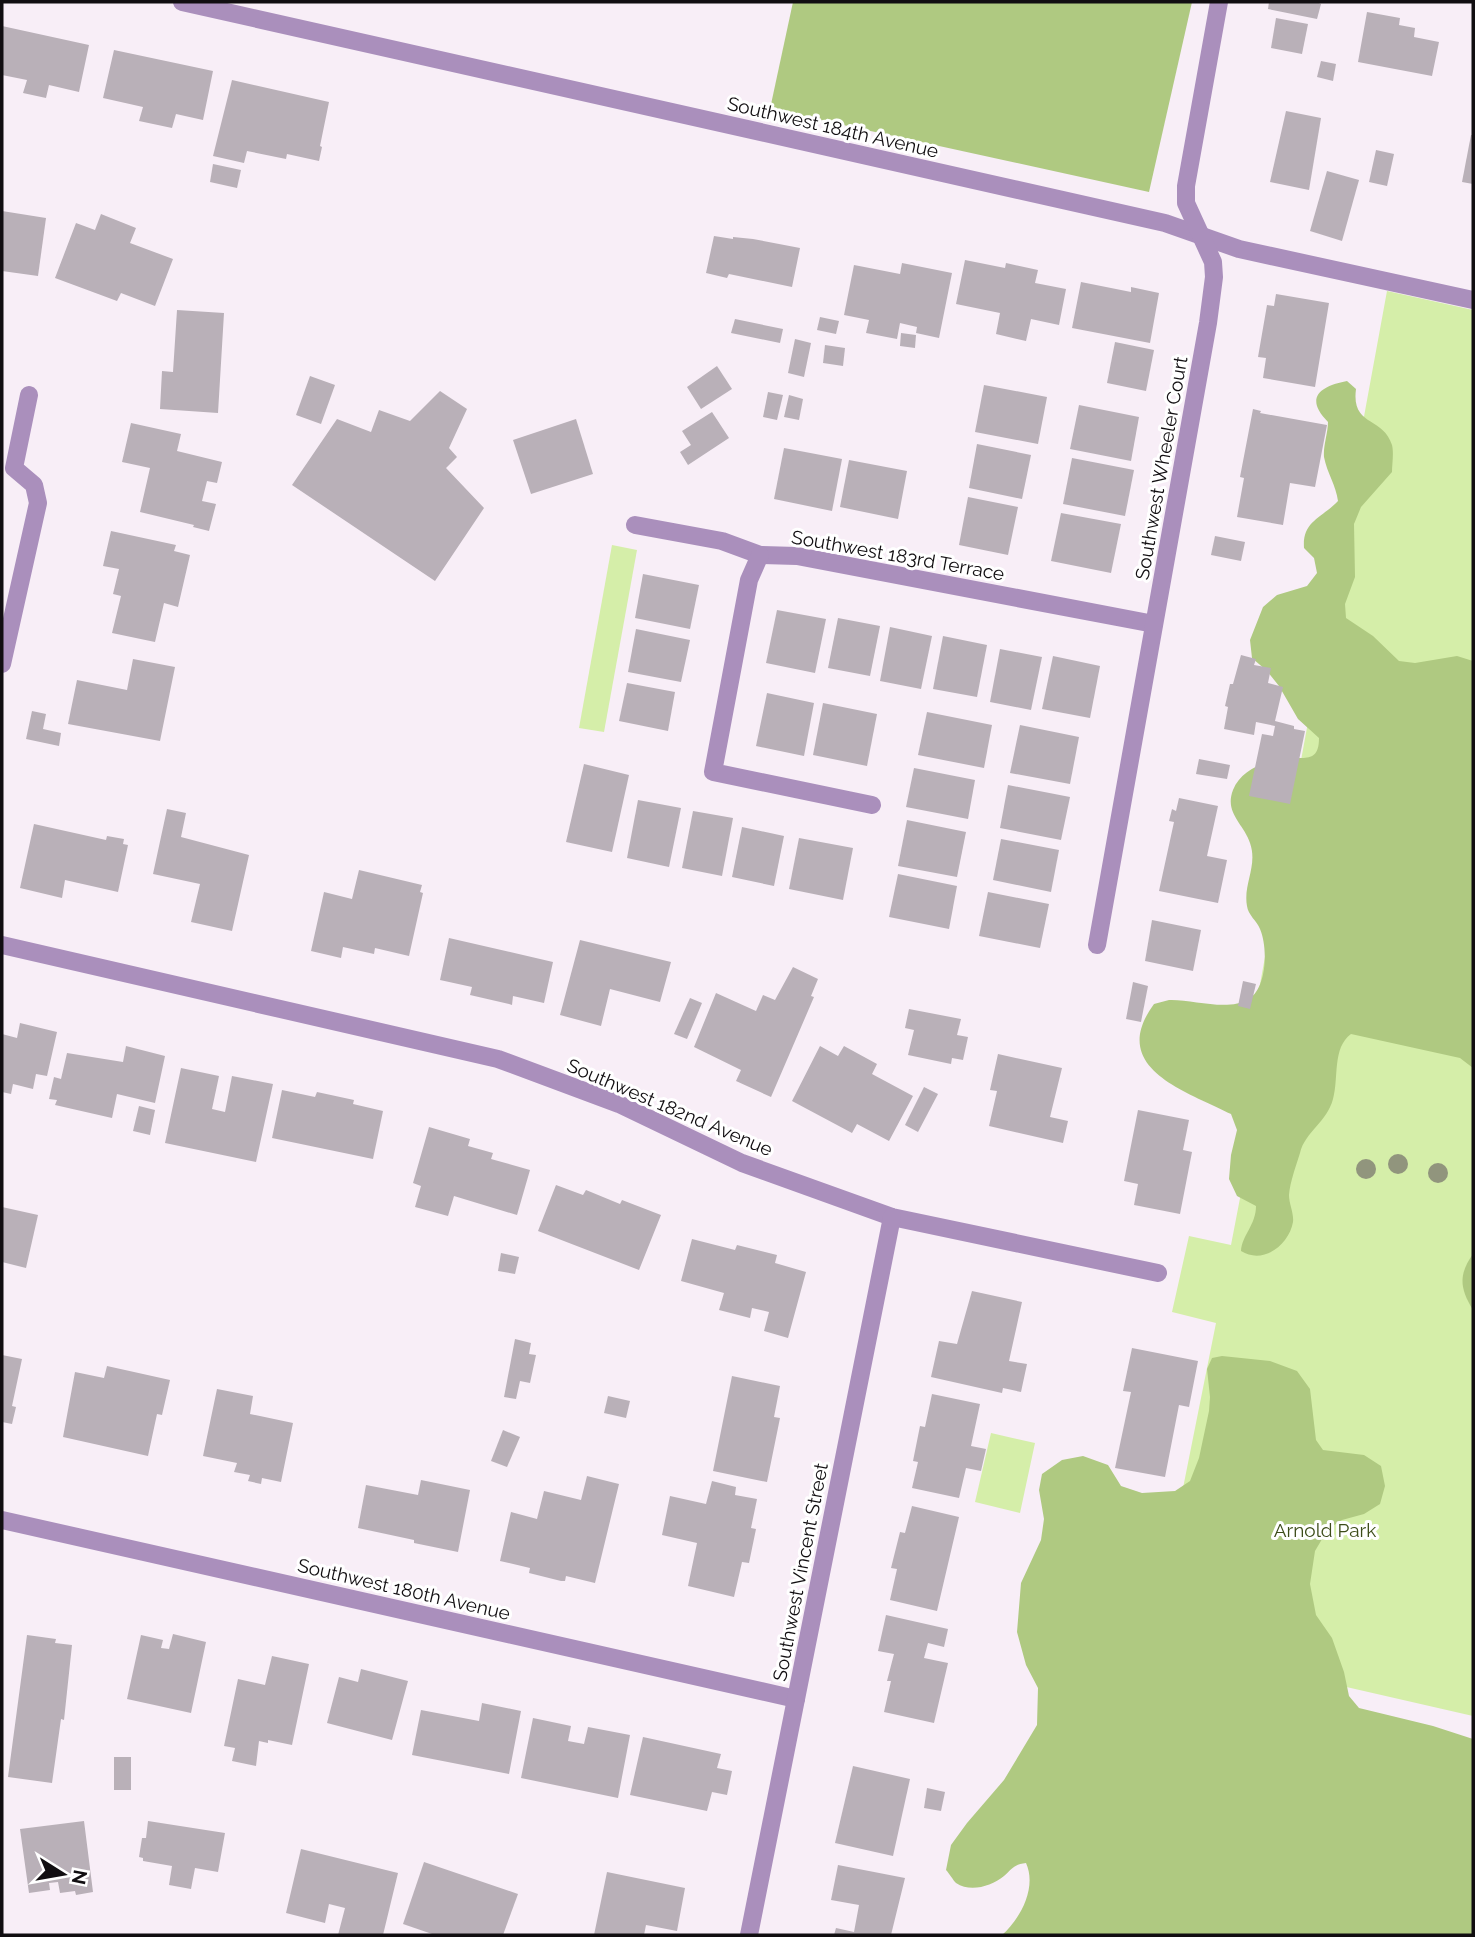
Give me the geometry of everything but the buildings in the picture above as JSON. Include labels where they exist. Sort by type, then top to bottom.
[{"type":"street","name":"Southwest 184th Avenue","points":[[182,2],[1165,223],[1239,249],[1473,300]]},
{"type":"street","name":"Southwest Wheeler Court","points":[[1097,945],[1214,277],[1213,262],[1186,203],[1186,186],[1219,2]]},
{"type":"street","points":[[2,664],[38,503],[34,485],[8,467],[29,395]]},
{"type":"street","name":"Southwest 183rd Terrace","points":[[635,526],[722,541],[760,555],[797,556],[1154,624]]},
{"type":"street","points":[[760,555],[749,580],[713,772],[872,804]]},
{"type":"street","name":"Southwest 182nd Avenue","points":[[2,945],[498,1059],[619,1104],[741,1163],[892,1217],[1158,1273]]},
{"type":"street","name":"Southwest Vincent Street","points":[[749,1935],[892,1217]]},
{"type":"street","name":"Southwest 180th Avenue","points":[[2,1520],[796,1699]]},
{"type":"green space","points":[[793,2],[1192,2],[1149,192],[770,109]]},
{"type":"green space","name":"Arnold Park","points":[[1387,291],[1473,310],[1473,1716],[1031,1615],[1177,1518],[1216,1323],[1172,1312],[1189,1236],[1231,1245],[1276,1011],[1256,1006]]},
{"type":"green space","points":[[1347,381],[1356,389],[1358,410],[1388,436],[1393,455],[1392,472],[1361,507],[1354,524],[1355,577],[1345,604],[1346,618],[1373,636],[1399,661],[1415,663],[1457,656],[1473,661],[1473,1068],[1460,1058],[1351,1034],[1341,1047],[1330,1107],[1306,1139],[1295,1169],[1289,1195],[1293,1219],[1291,1230],[1281,1245],[1258,1256],[1241,1251],[1254,1219],[1256,1206],[1237,1196],[1229,1179],[1237,1130],[1231,1114],[1174,1086],[1158,1074],[1146,1061],[1140,1045],[1142,1026],[1154,1004],[1169,1000],[1221,1005],[1240,1003],[1255,994],[1262,977],[1265,956],[1263,937],[1248,909],[1246,898],[1252,851],[1233,812],[1231,798],[1237,783],[1247,772],[1277,759],[1313,756],[1319,738],[1298,719],[1279,686],[1252,658],[1250,640],[1263,607],[1277,595],[1307,586],[1317,573],[1314,558],[1304,548],[1306,532],[1314,521],[1338,501],[1324,457],[1328,422],[1321,414],[1316,400],[1318,394],[1329,386]]},
{"type":"green space","points":[[612,545],[637,550],[604,732],[579,728]]},
{"type":"green space","points":[[1473,1254],[1473,1310],[1462,1282]]},
{"type":"green space","points":[[1222,1356],[1270,1361],[1297,1371],[1310,1389],[1316,1440],[1323,1450],[1364,1455],[1381,1466],[1385,1486],[1380,1504],[1328,1529],[1315,1551],[1310,1584],[1316,1615],[1332,1638],[1349,1696],[1359,1708],[1473,1739],[1473,1935],[1002,1935],[1025,1902],[1030,1882],[1026,1863],[1016,1866],[993,1883],[974,1888],[956,1883],[946,1870],[951,1845],[1004,1780],[1037,1725],[1038,1688],[1026,1665],[1017,1632],[1021,1583],[1041,1540],[1044,1519],[1039,1490],[1042,1474],[1062,1460],[1083,1456],[1108,1465],[1121,1486],[1142,1493],[1175,1491],[1190,1481],[1199,1458],[1209,1411],[1207,1369],[1212,1358]]},
{"type":"green space","points":[[991,1433],[1035,1443],[1020,1513],[975,1502]]}]
